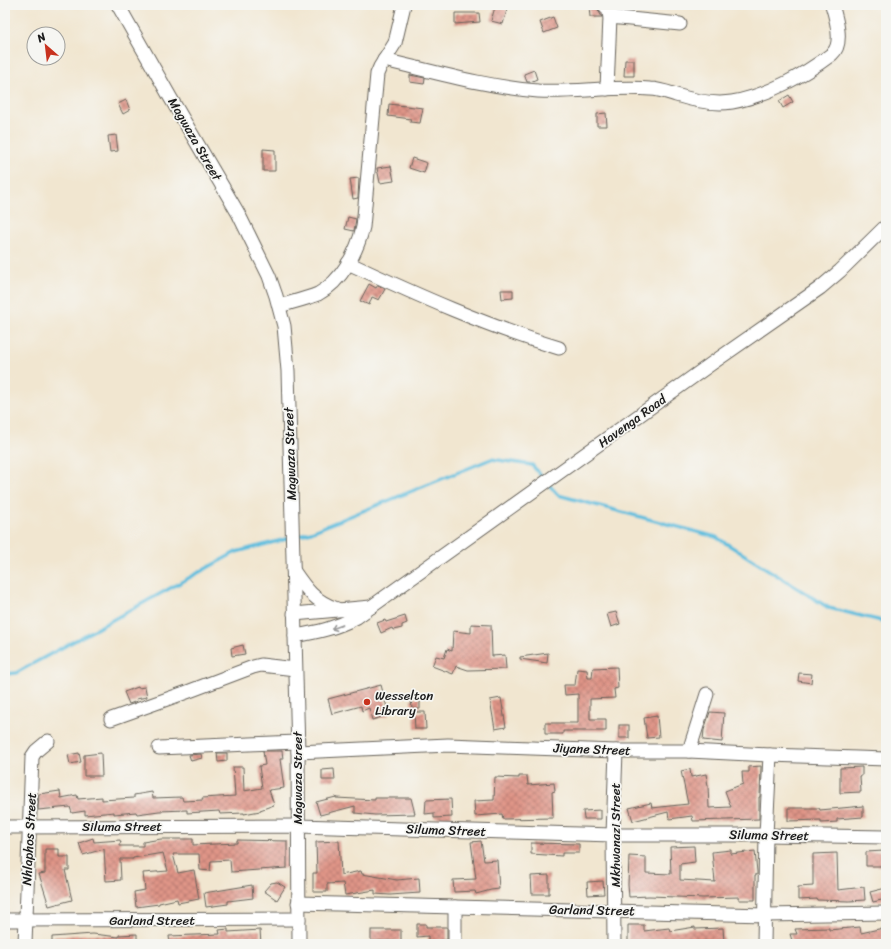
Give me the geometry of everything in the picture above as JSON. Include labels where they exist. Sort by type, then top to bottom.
[{"type":"street","name":"Magwaza Street","points":[[118,5],[238,213],[269,276],[280,306],[284,326],[288,371],[298,747],[299,944]]},
{"type":"street","points":[[280,306],[318,293],[336,280],[348,263],[358,244],[363,227],[377,74],[398,35],[404,5]]},
{"type":"street","points":[[604,5],[608,9],[610,17],[607,89]]},
{"type":"street","points":[[384,60],[511,88],[558,91],[652,89],[705,103],[718,104],[754,97],[774,89],[835,52],[838,46],[838,30],[832,5]]},
{"type":"street","points":[[610,17],[680,24]]},
{"type":"street","name":"Havenga Road","points":[[295,636],[325,631],[358,617],[711,364],[820,288],[840,272],[886,226]]},
{"type":"street","points":[[348,263],[417,295],[482,322],[559,348]]},
{"type":"street","points":[[293,570],[307,590],[316,599],[342,610]]},
{"type":"street","name":"Havenga Road","points":[[294,614],[371,607]]},
{"type":"street","points":[[111,719],[253,667],[262,665],[295,669]]},
{"type":"street","points":[[689,751],[707,694]]},
{"type":"street","name":"Nhlaphos Street","points":[[25,944],[32,757],[36,751],[48,741]]},
{"type":"street","name":"Jiyane Street","points":[[159,748],[448,744],[689,751],[886,759]]},
{"type":"street","name":"Mkhwanazi Street","points":[[614,944],[615,910],[613,835],[616,750]]},
{"type":"street","points":[[764,944],[766,835],[770,755]]},
{"type":"street","name":"Siluma Street","points":[[5,827],[298,826],[613,835],[886,837]]},
{"type":"street","name":"Garland Street","points":[[298,903],[765,915],[886,913]]},
{"type":"street","points":[[455,944],[456,907]]},
{"type":"street","name":"Garland Street","points":[[5,920],[299,919]]},
{"type":"building","points":[[589,6],[596,6],[602,17],[590,17]]},
{"type":"building","points":[[495,7],[507,10],[503,24],[491,21]]},
{"type":"building","points":[[455,13],[479,13],[480,22],[455,24]]},
{"type":"building","points":[[553,17],[557,28],[544,33],[540,22]]},
{"type":"building","points":[[625,60],[634,60],[634,76],[624,76]]},
{"type":"building","points":[[534,70],[537,79],[527,82],[524,74]]},
{"type":"building","points":[[410,75],[425,78],[424,84],[410,82]]},
{"type":"building","points":[[789,95],[793,102],[783,108],[779,101]]},
{"type":"building","points":[[126,100],[130,110],[123,114],[118,104]]},
{"type":"building","points":[[389,104],[423,108],[420,123],[410,122],[411,119],[388,116]]},
{"type":"building","points":[[606,113],[607,126],[597,126],[597,114]]},
{"type":"building","points":[[116,135],[118,151],[110,152],[108,136]]},
{"type":"building","points":[[263,149],[275,150],[275,171],[263,171]]},
{"type":"building","points":[[412,158],[427,163],[424,173],[409,168]]},
{"type":"building","points":[[391,166],[394,181],[380,183],[377,168]]},
{"type":"building","points":[[359,178],[358,198],[353,199],[350,179]]},
{"type":"building","points":[[348,217],[356,219],[354,231],[345,229]]},
{"type":"building","points":[[369,284],[376,288],[378,285],[385,289],[379,300],[372,297],[369,305],[360,301]]},
{"type":"building","points":[[501,290],[513,290],[513,298],[502,299]]},
{"type":"building","points":[[616,612],[620,624],[611,627],[607,614]]},
{"type":"building","points":[[405,616],[407,623],[402,625],[402,628],[393,630],[392,628],[381,633],[377,623],[385,620],[386,622]]},
{"type":"building","points":[[471,624],[491,625],[492,656],[505,655],[506,669],[468,670],[456,666],[453,674],[432,666],[436,656],[444,658],[447,649],[452,651],[453,631],[471,633]]},
{"type":"building","points":[[243,645],[245,654],[232,656],[231,648]]},
{"type":"building","points":[[548,653],[547,663],[520,659],[520,657]]},
{"type":"building","points":[[617,667],[618,688],[614,689],[615,698],[590,699],[590,719],[606,719],[606,731],[563,731],[563,734],[545,734],[545,723],[578,723],[578,694],[565,695],[564,685],[575,685],[577,669],[587,670],[588,678],[592,678],[593,668]]},
{"type":"building","points":[[799,673],[812,674],[811,683],[798,681]]},
{"type":"building","points":[[381,685],[389,715],[372,720],[369,708],[362,711],[361,706],[332,714],[328,699]]},
{"type":"building","points":[[138,687],[145,687],[147,697],[136,699],[137,701],[129,704],[124,692]]},
{"type":"building","points":[[420,698],[420,709],[412,709],[411,699]]},
{"type":"building","points":[[501,698],[506,727],[495,729],[490,700]]},
{"type":"building","points":[[414,712],[425,712],[426,729],[415,729]]},
{"type":"building","points":[[710,712],[724,713],[722,742],[703,740],[704,730]]},
{"type":"building","points":[[657,716],[659,737],[647,738],[644,718]]},
{"type":"building","points":[[619,725],[629,725],[629,738],[619,738]]},
{"type":"building","points":[[263,751],[282,751],[283,759],[280,759],[284,788],[269,790],[274,805],[260,811],[244,814],[220,814],[219,811],[187,813],[187,810],[159,811],[137,814],[136,812],[114,814],[114,812],[85,815],[85,811],[72,813],[70,807],[38,810],[39,794],[60,791],[61,798],[77,795],[78,799],[102,797],[102,800],[134,798],[134,795],[152,792],[153,798],[182,797],[183,801],[235,796],[233,767],[243,767],[244,791],[262,788],[259,766],[265,765]]},
{"type":"building","points":[[79,753],[81,762],[70,764],[68,755]]},
{"type":"building","points":[[101,753],[102,776],[84,776],[84,755]]},
{"type":"building","points":[[217,753],[227,753],[227,761],[218,762]]},
{"type":"building","points":[[201,754],[202,758],[191,761],[189,755]]},
{"type":"building","points":[[761,766],[759,819],[693,821],[692,816],[669,819],[668,812],[633,821],[629,808],[651,803],[652,808],[688,804],[681,771],[690,769],[691,777],[706,774],[709,808],[731,807],[725,791],[743,784],[742,772],[749,772],[749,767]]},
{"type":"building","points":[[862,767],[862,776],[860,776],[861,792],[840,793],[840,768]]},
{"type":"building","points":[[334,769],[335,780],[322,780],[322,770]]},
{"type":"building","points":[[519,776],[527,776],[528,785],[554,783],[555,791],[552,792],[553,818],[503,819],[502,814],[475,816],[474,801],[494,800],[495,777],[519,778]]},
{"type":"building","points":[[336,797],[375,800],[375,798],[411,798],[415,814],[375,815],[355,813],[355,806],[320,815],[316,802]]},
{"type":"building","points":[[451,799],[452,817],[434,818],[434,813],[425,814],[426,800]]},
{"type":"building","points":[[863,806],[863,817],[837,819],[837,822],[821,823],[821,820],[788,821],[788,808],[819,808],[820,810]]},
{"type":"building","points":[[601,810],[601,819],[584,819],[583,811]]},
{"type":"building","points":[[93,838],[94,842],[120,840],[121,843],[119,846],[143,846],[143,842],[161,839],[193,839],[193,845],[237,843],[237,840],[287,841],[287,868],[231,872],[230,860],[211,861],[210,871],[200,870],[199,854],[173,854],[178,873],[194,870],[199,899],[178,903],[177,899],[159,904],[136,907],[134,892],[145,890],[143,873],[168,871],[163,853],[133,859],[120,859],[121,880],[106,881],[104,849],[83,855],[79,843]]},
{"type":"building","points":[[339,841],[341,875],[361,871],[362,874],[397,880],[419,878],[420,893],[390,895],[375,894],[375,890],[345,895],[343,883],[327,884],[327,892],[313,892],[313,873],[317,873],[316,842]]},
{"type":"building","points":[[481,841],[484,861],[497,860],[499,889],[476,894],[475,891],[454,892],[453,880],[476,879],[471,842]]},
{"type":"building","points":[[531,843],[579,844],[579,853],[562,853],[562,856],[531,854]]},
{"type":"building","points":[[694,846],[695,862],[680,864],[680,880],[715,882],[712,852],[731,850],[731,854],[755,851],[757,875],[755,875],[755,900],[739,900],[739,897],[629,897],[629,856],[646,857],[646,873],[671,874],[670,847]]},
{"type":"building","points":[[45,849],[59,849],[59,857],[69,857],[69,870],[65,870],[72,900],[49,906],[39,874],[45,873]]},
{"type":"building","points":[[884,851],[884,866],[866,866],[866,852]]},
{"type":"building","points":[[837,853],[838,890],[864,887],[865,900],[798,900],[798,887],[813,886],[813,854]]},
{"type":"building","points":[[549,875],[549,894],[532,894],[531,876]]},
{"type":"building","points":[[603,881],[604,894],[588,895],[587,882]]},
{"type":"building","points":[[277,882],[285,887],[277,900],[264,891],[271,883]]},
{"type":"building","points":[[252,885],[253,898],[228,901],[228,904],[206,907],[204,893]]},
{"type":"building","points":[[886,888],[886,899],[873,902],[870,892]]},
{"type":"building","points":[[417,924],[426,924],[426,927],[447,927],[447,940],[428,941],[428,936],[417,937]]},
{"type":"building","points":[[628,925],[644,925],[644,931],[669,928],[670,931],[695,927],[695,929],[723,928],[724,942],[706,943],[706,941],[686,944],[628,944]]},
{"type":"building","points":[[860,927],[861,933],[883,928],[886,944],[793,944],[790,934],[797,934],[795,929],[829,928],[829,930]]},
{"type":"building","points":[[228,929],[228,932],[260,930],[261,944],[170,944],[169,936],[220,934],[219,930]]},
{"type":"building","points":[[371,930],[401,930],[401,941],[371,941]]},
{"type":"building","points":[[93,934],[119,937],[119,935],[137,934],[137,944],[52,944],[52,937]]},
{"type":"waterway","points":[[296,536],[311,532],[491,459],[532,465],[544,479]]},
{"type":"waterway","points":[[548,484],[558,495],[716,537],[829,608],[886,622]]},
{"type":"waterway","points":[[5,674],[16,673],[236,552],[290,538]]},
{"type":"place","name":"Wesselton Library","points":[[367,702]]}]
